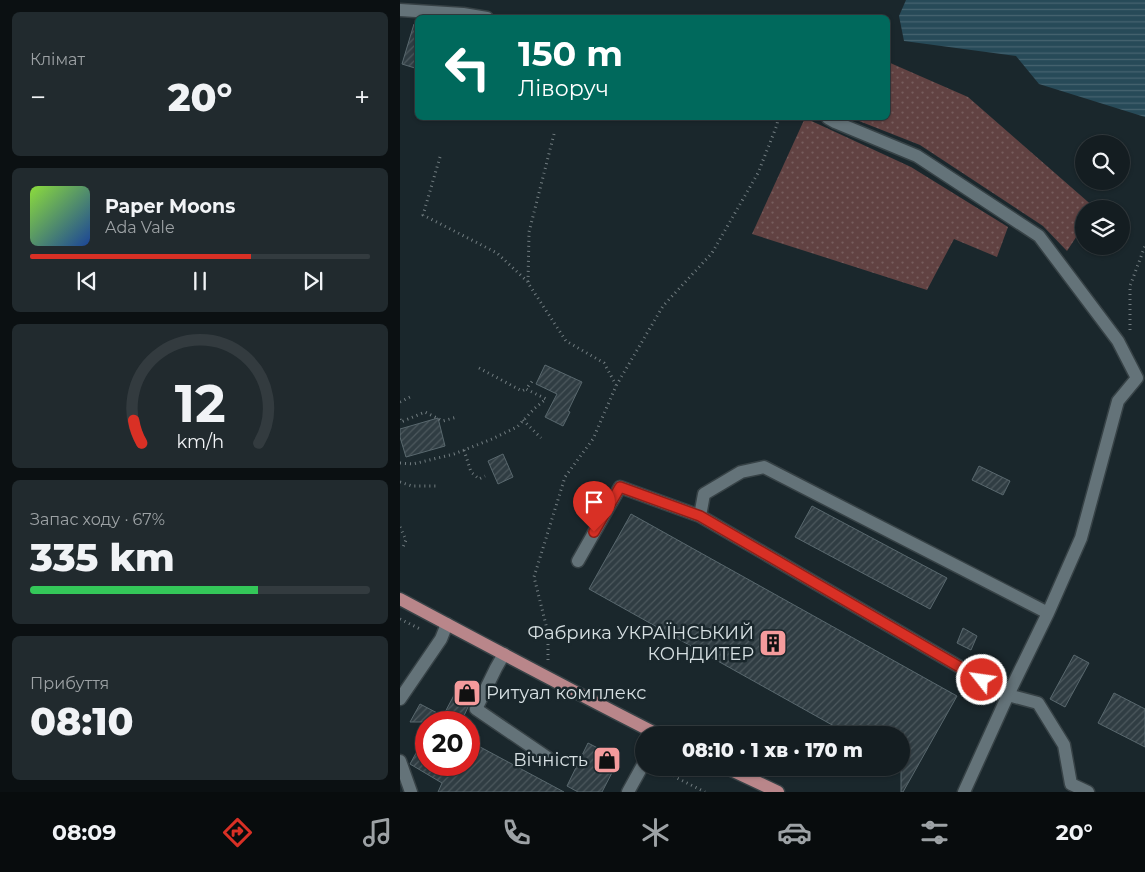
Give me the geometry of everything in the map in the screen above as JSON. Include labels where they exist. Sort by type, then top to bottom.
[{"type":"main road","points":[[400,600],[641,726]]},
{"type":"main road","points":[[744,776],[778,792]]},
{"type":"street","points":[[400,10],[469,15]]},
{"type":"street","points":[[832,120],[917,156],[1039,236],[1118,341],[1141,378],[1118,401],[1081,538],[964,792]]},
{"type":"street","points":[[700,516],[704,494],[741,472],[764,467],[1048,613]]},
{"type":"street","points":[[578,561],[620,487],[700,516],[1008,695],[1038,703],[1064,746],[1071,784],[1088,792]]},
{"type":"street","points":[[400,699],[441,639],[447,624]]},
{"type":"street","points":[[504,654],[476,709],[548,758]]},
{"type":"street","points":[[400,761],[411,792]]},
{"type":"street","points":[[628,792],[637,776]]},
{"type":"path","points":[[548,678],[548,633],[534,577],[565,477],[594,440],[616,386],[663,306],[712,253],[758,172],[778,120]]},
{"type":"path","points":[[528,283],[530,232],[554,134]]},
{"type":"path","points":[[440,157],[423,215],[498,253],[528,283],[566,341],[604,363],[616,386]]},
{"type":"path","points":[[1130,336],[1130,286],[1145,246]]},
{"type":"path","points":[[400,463],[413,464],[454,454],[517,427],[534,408],[546,399],[526,389],[522,391],[479,368]]},
{"type":"path","points":[[526,389],[534,378]]},
{"type":"path","points":[[400,402],[410,397]]},
{"type":"path","points":[[400,419],[401,422],[425,412],[443,422],[457,417]]},
{"type":"path","points":[[523,420],[541,438]]},
{"type":"path","points":[[464,450],[470,472],[478,479],[485,476]]},
{"type":"path","points":[[400,482],[412,486],[436,486]]},
{"type":"path","points":[[400,527],[406,540],[403,547]]},
{"type":"path","points":[[674,776],[705,792]]},
{"type":"shaded area","points":[[890,63],[968,97],[1086,200],[1075,200],[1075,239],[1067,251],[1043,226],[920,145],[857,120],[890,120]]},
{"type":"shaded area","points":[[804,120],[809,120],[911,167],[1008,227],[997,257],[954,239],[927,290],[752,234]]},
{"type":"water","points":[[906,0],[1145,0],[1145,117],[1039,84],[1016,56],[904,41],[899,16]]},
{"type":"building","points":[[414,24],[415,24],[415,68],[402,64]]},
{"type":"building","points":[[545,365],[582,382],[563,426],[545,417],[557,394],[536,384]]},
{"type":"building","points":[[438,418],[445,446],[406,457],[400,437],[400,429]]},
{"type":"building","points":[[503,454],[513,477],[498,484],[488,461]]},
{"type":"building","points":[[979,466],[1010,481],[1003,495],[972,480]]},
{"type":"building","points":[[812,506],[947,578],[930,609],[795,537]]},
{"type":"building","name":"Фабрика УКРАЇНСЬКИЙ КОНДИТЕР","points":[[631,514],[957,696],[903,792],[901,792],[901,776],[910,776],[910,726],[834,726],[589,589]]},
{"type":"building","points":[[963,628],[977,636],[971,650],[957,643]]},
{"type":"building","points":[[1074,655],[1089,663],[1065,707],[1050,699]]},
{"type":"building","points":[[461,682],[476,690],[466,711],[446,711]]},
{"type":"building","points":[[1114,693],[1145,709],[1145,747],[1098,723]]},
{"type":"building","points":[[420,704],[433,711],[416,711]]},
{"type":"building","points":[[415,713],[415,722],[410,722]]},
{"type":"building","points":[[588,743],[619,759],[602,792],[578,792],[567,786]]},
{"type":"building","points":[[480,747],[564,792],[438,792],[442,783],[430,776],[480,776]]},
{"type":"building","points":[[415,755],[415,767],[410,764]]},
{"type":"place","name":"Фабрика УКРАЇНСЬКИЙ КОНДИТЕР","points":[[773,643]]},
{"type":"place","name":"Ритуал комплекс","points":[[467,693]]},
{"type":"place","name":"Вічність","points":[[607,760]]},
{"type":"route","points":[[594,532],[620,487],[700,516],[982,680]]}]
